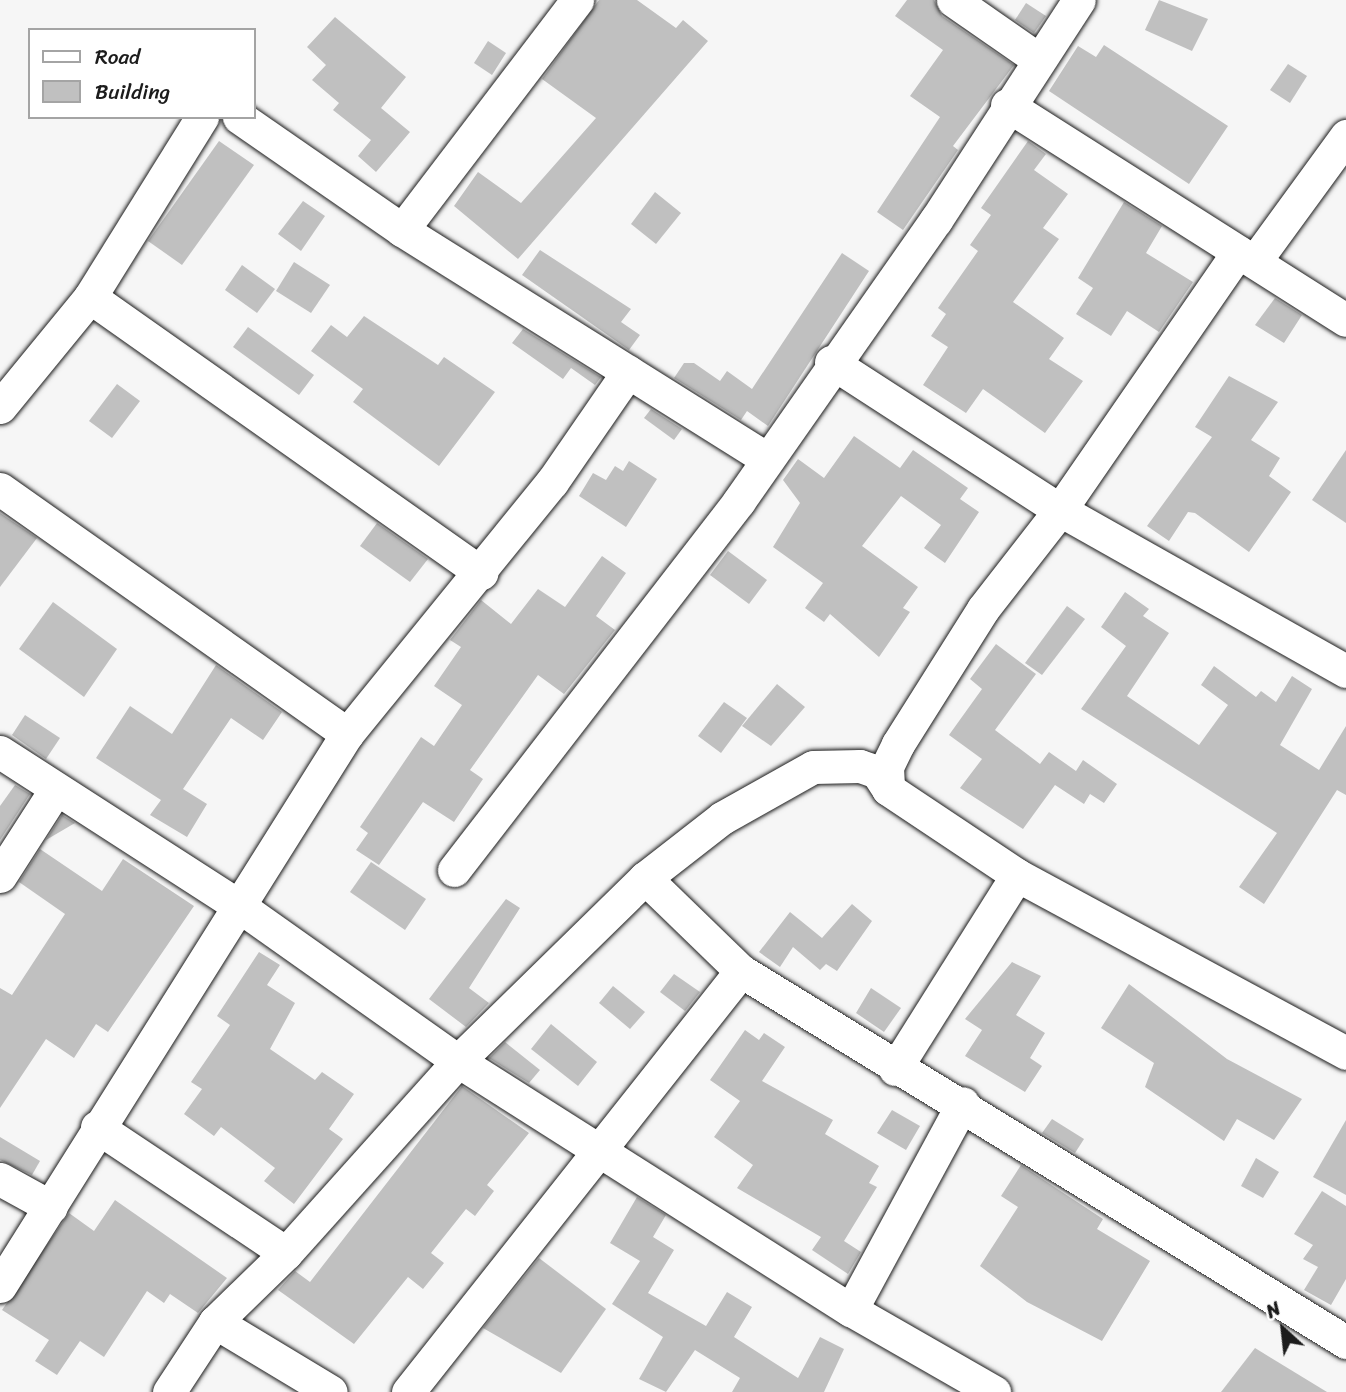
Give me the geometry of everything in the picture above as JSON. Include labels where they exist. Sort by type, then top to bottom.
[{"type":"street","points":[[402,230],[577,0]]},
{"type":"street","points":[[953,0],[1038,59]]},
{"type":"street","points":[[454,870],[767,459],[831,362],[936,220],[1007,105],[1079,0]]},
{"type":"street","points":[[1007,105],[1346,320]]},
{"type":"street","points":[[0,407],[90,297],[201,119]]},
{"type":"street","points":[[242,119],[402,230],[767,459]]},
{"type":"street","points":[[888,789],[887,767],[898,744],[984,610],[1246,256],[1346,136]]},
{"type":"street","points":[[90,297],[481,573]]},
{"type":"street","points":[[831,362],[1060,510],[1346,671]]},
{"type":"street","points":[[0,1286],[51,1207],[97,1127],[347,734],[481,573],[628,372]]},
{"type":"street","points":[[0,489],[347,734]]},
{"type":"street","points":[[0,752],[54,792],[239,906],[458,1061],[599,1147],[851,1310],[994,1392]]},
{"type":"street","points":[[169,1392],[215,1322],[286,1253],[458,1061],[645,878],[722,818],[813,767],[860,766],[877,772],[888,789],[1017,875],[1346,1053]]},
{"type":"street","points":[[0,876],[54,792]]},
{"type":"street","points":[[895,1069],[1017,875]]},
{"type":"street","points":[[645,878],[741,971],[895,1069],[963,1103],[1346,1342]]},
{"type":"street","points":[[408,1392],[599,1147],[741,971]]},
{"type":"street","points":[[851,1310],[963,1103]]},
{"type":"street","points":[[97,1127],[286,1253]]},
{"type":"street","points":[[0,1179],[51,1207]]},
{"type":"street","points":[[215,1322],[331,1392]]},
{"type":"building","points":[[599,0],[637,0],[676,28],[683,20],[708,41],[518,259],[454,206],[478,172],[521,203],[596,118],[542,79]]},
{"type":"building","points":[[907,0],[934,0],[942,16],[1014,65],[953,146],[958,150],[903,230],[877,212],[940,117],[910,96],[943,50],[895,16]]},
{"type":"building","points":[[1159,0],[1208,19],[1192,51],[1145,30]]},
{"type":"building","points":[[1026,3],[1046,16],[1034,33],[1015,20]]},
{"type":"building","points":[[335,17],[406,77],[381,108],[410,132],[376,172],[358,156],[371,140],[333,110],[339,103],[312,80],[326,65],[307,47]]},
{"type":"building","points":[[488,41],[506,53],[492,75],[474,63]]},
{"type":"building","points":[[1104,45],[1228,126],[1189,184],[1049,91],[1078,46],[1096,57]]},
{"type":"building","points":[[1288,64],[1307,76],[1290,103],[1270,90]]},
{"type":"building","points":[[219,141],[254,165],[182,265],[148,241]]},
{"type":"building","points":[[1028,141],[1046,154],[1034,170],[1068,194],[1043,228],[1059,239],[1013,302],[1064,338],[1049,359],[1083,381],[1045,433],[983,389],[966,413],[923,385],[948,347],[931,336],[946,314],[938,308],[978,251],[970,245],[991,215],[981,208]]},
{"type":"building","points":[[655,192],[681,213],[656,244],[631,224]]},
{"type":"building","points":[[303,201],[325,216],[301,251],[278,234]]},
{"type":"building","points":[[1124,202],[1162,226],[1146,253],[1193,282],[1159,332],[1127,311],[1111,336],[1076,314],[1093,288],[1078,278]]},
{"type":"building","points":[[540,250],[631,309],[621,322],[640,335],[629,350],[522,275]]},
{"type":"building","points":[[842,253],[869,271],[768,426],[747,411],[741,420],[674,378],[684,363],[694,363],[720,381],[727,371],[752,389]]},
{"type":"building","points":[[294,262],[330,285],[311,313],[276,291]]},
{"type":"building","points":[[242,265],[275,289],[257,313],[225,290]]},
{"type":"building","points":[[1275,298],[1302,315],[1284,343],[1255,325]]},
{"type":"building","points":[[364,316],[438,365],[444,357],[495,392],[439,466],[353,402],[363,389],[311,351],[331,325],[347,337]]},
{"type":"building","points":[[248,327],[314,375],[299,395],[233,347]]},
{"type":"building","points":[[523,329],[601,377],[595,385],[571,368],[563,379],[512,343]]},
{"type":"building","points":[[1229,376],[1278,402],[1251,440],[1280,458],[1269,476],[1291,492],[1249,552],[1195,513],[1188,512],[1169,541],[1147,526],[1212,437],[1195,427]]},
{"type":"building","points":[[117,384],[140,401],[112,438],[89,421]]},
{"type":"building","points":[[651,409],[682,429],[674,440],[644,418]]},
{"type":"building","points":[[854,436],[900,468],[913,450],[968,488],[960,499],[979,512],[945,563],[924,548],[941,525],[901,496],[862,546],[918,587],[903,608],[910,612],[879,657],[830,614],[824,622],[805,608],[823,583],[773,547],[800,503],[783,480],[798,459],[824,478]]},
{"type":"building","points":[[1346,450],[1346,523],[1312,500]]},
{"type":"building","points":[[629,461],[657,479],[626,527],[579,496],[593,473],[606,480],[615,466],[623,471]]},
{"type":"building","points":[[0,513],[37,538],[0,587]]},
{"type":"building","points":[[377,523],[428,559],[410,582],[360,546]]},
{"type":"building","points":[[728,551],[767,580],[749,604],[710,575]]},
{"type":"building","points":[[602,556],[626,573],[596,616],[615,630],[564,694],[538,675],[470,770],[483,779],[454,822],[423,802],[379,865],[356,850],[368,833],[360,827],[421,737],[434,746],[462,705],[434,686],[461,647],[450,640],[481,600],[511,624],[538,589],[565,607]]},
{"type":"building","points":[[1125,592],[1149,609],[1143,616],[1169,633],[1127,696],[1199,745],[1228,705],[1201,685],[1214,666],[1256,697],[1261,691],[1276,702],[1292,676],[1312,689],[1280,745],[1319,770],[1346,726],[1346,795],[1337,790],[1264,904],[1239,887],[1277,833],[1081,709],[1126,646],[1101,627]]},
{"type":"building","points":[[53,602],[117,649],[84,697],[19,649]]},
{"type":"building","points":[[1067,606],[1085,619],[1042,675],[1025,663]]},
{"type":"building","points":[[996,644],[1036,674],[995,730],[1040,764],[1049,752],[1076,771],[1083,760],[1117,784],[1104,803],[1090,794],[1084,804],[1055,785],[1023,829],[960,788],[982,759],[949,735],[982,689],[970,679]]},
{"type":"building","points":[[216,665],[282,712],[263,740],[231,718],[183,789],[207,804],[187,837],[150,815],[161,800],[96,758],[130,706],[172,734]]},
{"type":"building","points":[[777,684],[805,707],[771,746],[742,726]]},
{"type":"building","points":[[724,702],[747,718],[721,753],[698,736]]},
{"type":"building","points":[[25,715],[60,738],[46,759],[12,735]]},
{"type":"building","points":[[15,785],[30,794],[0,840],[0,806]]},
{"type":"building","points":[[62,815],[75,823],[46,840]]},
{"type":"building","points":[[40,849],[102,891],[123,859],[194,906],[108,1032],[96,1024],[74,1058],[46,1039],[0,1108],[0,988],[12,995],[65,914],[19,882]]},
{"type":"building","points":[[371,862],[426,899],[405,930],[350,892]]},
{"type":"building","points":[[506,899],[520,908],[469,988],[489,1003],[466,1027],[429,999]]},
{"type":"building","points":[[852,904],[872,921],[837,971],[826,964],[820,970],[793,947],[780,967],[759,952],[790,912],[822,938]]},
{"type":"building","points":[[259,952],[280,965],[267,985],[295,1003],[270,1049],[315,1080],[322,1072],[354,1094],[329,1129],[343,1139],[294,1204],[264,1181],[275,1168],[221,1127],[214,1136],[184,1114],[202,1089],[191,1082],[230,1025],[217,1016]]},
{"type":"building","points":[[1012,962],[1041,976],[1016,1015],[1045,1033],[1030,1058],[1042,1066],[1025,1092],[965,1056],[982,1030],[965,1019]]},
{"type":"building","points":[[674,974],[700,992],[685,1011],[660,992]]},
{"type":"building","points":[[1129,984],[1227,1059],[1302,1099],[1274,1140],[1237,1119],[1224,1141],[1145,1087],[1154,1063],[1101,1028]]},
{"type":"building","points":[[613,986],[645,1012],[630,1029],[599,1003]]},
{"type":"building","points":[[871,988],[901,1008],[884,1032],[856,1013]]},
{"type":"building","points":[[551,1024],[597,1062],[578,1086],[531,1049]]},
{"type":"building","points":[[745,1030],[759,1040],[764,1033],[785,1047],[762,1081],[833,1120],[825,1134],[879,1166],[869,1183],[877,1187],[844,1241],[861,1252],[848,1274],[812,1250],[821,1237],[737,1188],[753,1165],[714,1137],[740,1101],[710,1080]]},
{"type":"building","points":[[505,1042],[540,1070],[529,1083],[489,1058]]},
{"type":"building","points":[[462,1086],[529,1133],[487,1185],[494,1191],[475,1216],[466,1209],[431,1253],[444,1263],[423,1289],[408,1277],[354,1344],[278,1290],[295,1271],[310,1282]]},
{"type":"building","points":[[892,1110],[920,1126],[906,1150],[877,1133]]},
{"type":"building","points":[[1052,1119],[1084,1139],[1075,1153],[1042,1133]]},
{"type":"building","points":[[1346,1120],[1346,1195],[1313,1177]]},
{"type":"building","points":[[0,1137],[40,1161],[32,1175],[0,1160]]},
{"type":"building","points":[[1256,1158],[1279,1172],[1263,1198],[1241,1186]]},
{"type":"building","points":[[1021,1165],[1103,1219],[1097,1229],[1150,1261],[1102,1341],[1027,1302],[980,1266],[1018,1207],[1001,1196]]},
{"type":"building","points":[[1322,1191],[1346,1206],[1346,1279],[1331,1305],[1304,1290],[1318,1267],[1303,1259],[1313,1245],[1294,1234]]},
{"type":"building","points":[[637,1197],[666,1215],[653,1237],[674,1250],[648,1293],[706,1326],[727,1292],[752,1307],[734,1337],[798,1378],[820,1337],[844,1349],[824,1392],[732,1392],[740,1378],[695,1350],[666,1392],[639,1379],[663,1337],[612,1304],[640,1261],[610,1243]]},
{"type":"building","points":[[115,1200],[227,1278],[198,1313],[170,1294],[164,1303],[147,1291],[104,1357],[80,1341],[57,1375],[35,1361],[49,1340],[2,1310],[69,1213],[94,1231]]},
{"type":"building","points":[[539,1258],[606,1309],[561,1373],[483,1328]]},
{"type":"building","points":[[1255,1348],[1327,1392],[1221,1392]]}]
